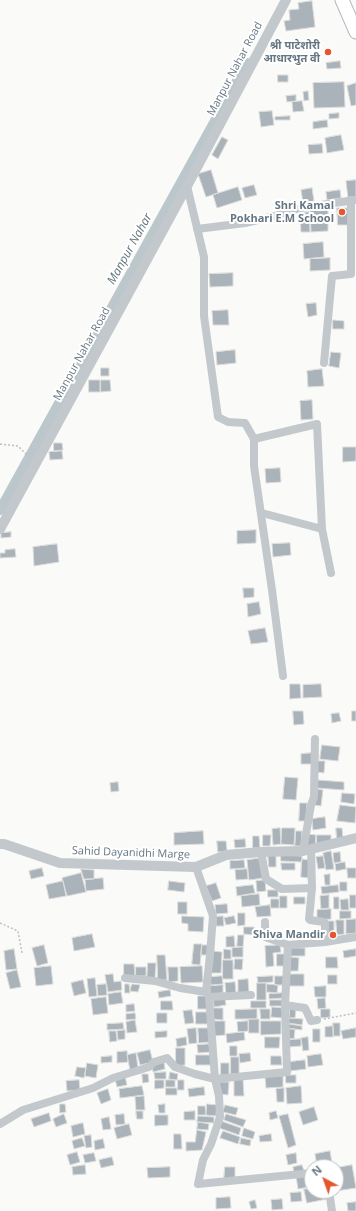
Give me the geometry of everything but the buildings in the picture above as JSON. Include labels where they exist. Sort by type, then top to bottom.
[{"type":"highway","points":[[342,0],[356,32]]},
{"type":"street","name":"Manpur Nahar Road","points":[[0,529],[187,186],[286,0]]},
{"type":"street","points":[[187,186],[204,257],[204,316],[218,417],[228,422],[245,423],[254,439],[254,466],[262,513],[283,676]]},
{"type":"street","points":[[197,229],[244,223],[275,216],[300,208],[354,200],[351,274],[332,276],[324,363]]},
{"type":"street","points":[[254,439],[317,424],[322,529],[331,573]]},
{"type":"street","points":[[262,513],[322,529]]},
{"type":"street","points":[[315,739],[314,797],[310,805],[307,851],[312,888],[309,918],[310,920],[325,923],[325,942]]},
{"type":"street","name":"Sahid Dayanidhi Marge","points":[[0,844],[60,862],[196,867],[226,856],[261,852],[307,851],[356,838]]},
{"type":"street","points":[[261,852],[266,879],[282,889],[312,888]]},
{"type":"street","points":[[196,867],[213,916],[208,994],[215,1079],[219,1096],[220,1117],[203,1160],[198,1184],[304,1174]]},
{"type":"street","points":[[265,922],[265,937],[288,945],[325,942],[356,937]]},
{"type":"street","points":[[0,1124],[22,1110],[94,1088],[113,1078],[149,1067],[154,1062],[166,1058],[175,1067],[215,1079],[287,1072],[285,1005],[288,945]]},
{"type":"street","points":[[124,978],[155,981],[208,994],[251,995]]},
{"type":"street","points":[[285,1005],[305,1008],[311,1021],[317,1020]]},
{"type":"street","points":[[330,1199],[332,1211]]},
{"type":"path","points":[[0,444],[18,446],[36,462]]},
{"type":"path","points":[[0,923],[18,931],[22,953]]},
{"type":"path","points":[[317,1020],[356,1013]]},
{"type":"waterway","name":"Manpur Nahar","points":[[0,510],[247,63]]},
{"type":"place","name":"श्री पाटेशोरी आधारभुत वी","points":[[328,52]]},
{"type":"place","name":"Shri Kamal Pokhari E.M School","points":[[342,212]]},
{"type":"place","name":"Shiva Mandir","points":[[333,935]]}]
